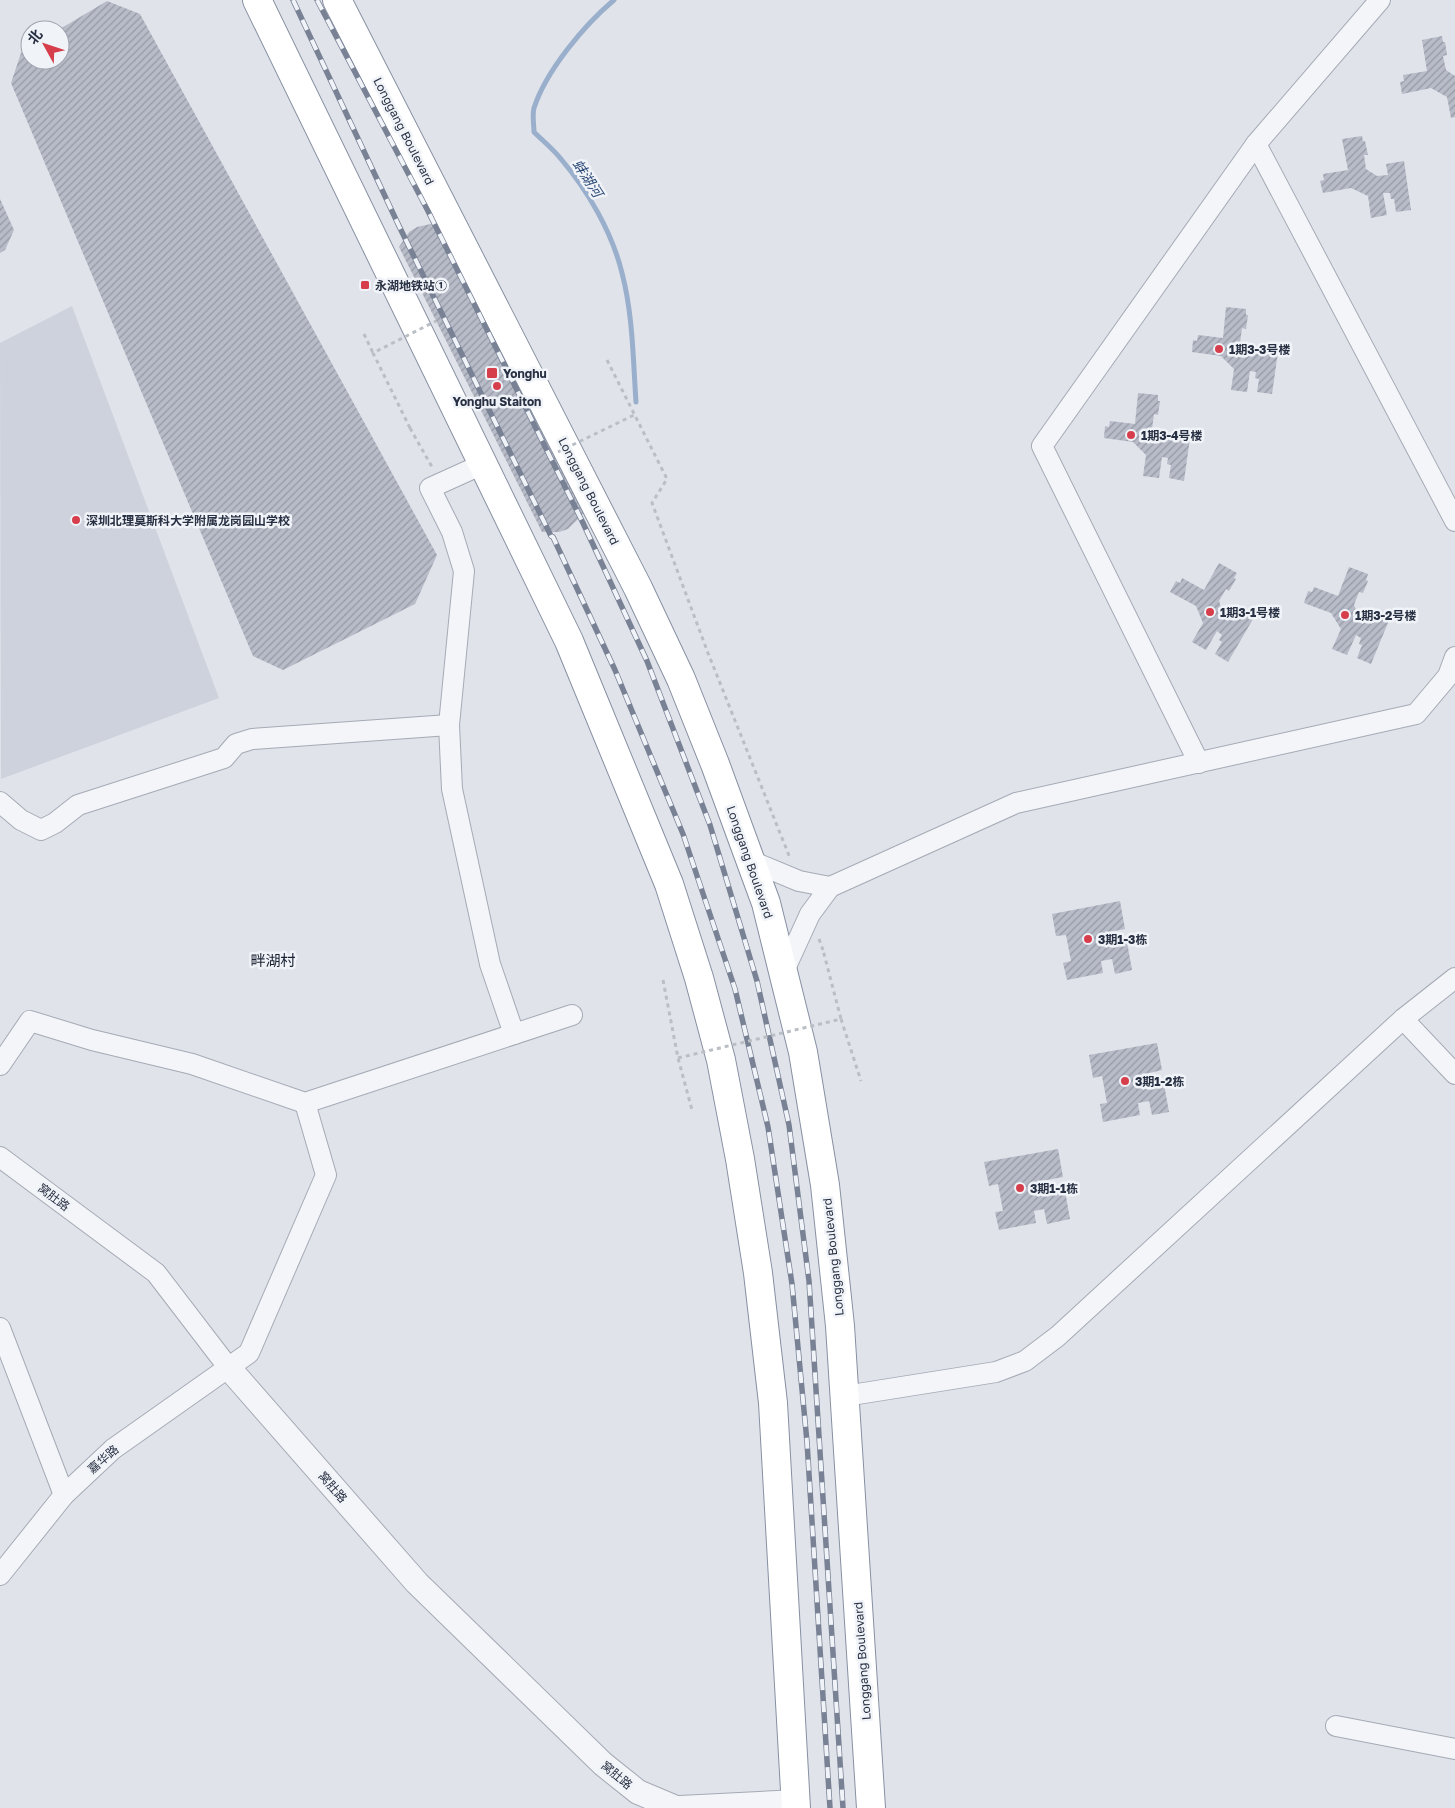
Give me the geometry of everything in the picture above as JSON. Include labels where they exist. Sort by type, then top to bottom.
[{"type":"highway","points":[[257,0],[569,641],[669,884],[699,978],[721,1060],[757,1263],[772,1404],[796,1805]]},
{"type":"highway","name":"Longgang Boulevard","points":[[337,0],[638,588],[681,679],[715,764],[766,903],[803,1052],[825,1185],[840,1326],[871,1808]]},
{"type":"street","points":[[1199,763],[1042,446],[1256,144],[1380,0]]},
{"type":"street","points":[[1256,144],[1455,521]]},
{"type":"street","points":[[483,464],[430,488],[452,532],[464,571],[449,725],[452,788],[490,964],[514,1034]]},
{"type":"street","points":[[784,972],[810,914],[830,887],[1016,803],[1416,714],[1448,676],[1455,657]]},
{"type":"street","points":[[0,802],[21,820],[42,830],[55,823],[78,805],[224,758],[236,744],[252,738],[449,725]]},
{"type":"street","points":[[750,861],[799,882],[830,887]]},
{"type":"street","points":[[845,1396],[996,1372],[1025,1361],[1058,1336],[1403,1019],[1455,978]]},
{"type":"street","points":[[3,1056],[30,1021],[92,1040],[192,1064],[305,1103],[572,1014]]},
{"type":"street","points":[[1403,1019],[1455,1074]]},
{"type":"street","name":"嘉华路","points":[[0,1575],[64,1495],[113,1449],[249,1353],[326,1175],[305,1103]]},
{"type":"street","name":"窝肚路","points":[[0,1157],[156,1273],[228,1367],[417,1583],[603,1764],[638,1792],[676,1808]]},
{"type":"street","points":[[0,1328],[64,1495]]},
{"type":"street","points":[[1336,1726],[1455,1749]]},
{"type":"street","points":[[680,1808],[796,1805]]},
{"type":"path","points":[[373,352],[436,320]]},
{"type":"path","points":[[364,334],[410,428],[440,483]]},
{"type":"path","points":[[608,360],[667,479],[652,503],[708,653],[799,882]]},
{"type":"path","points":[[558,452],[634,415]]},
{"type":"path","points":[[810,914],[823,950],[841,1019],[861,1080]]},
{"type":"path","points":[[664,980],[678,1058],[692,1110]]},
{"type":"path","points":[[678,1058],[841,1019]]},
{"type":"shaded area","name":"深圳北理莫斯科大学附属龙岗园山学校","points":[[72,306],[219,698],[1,779],[0,343]]},
{"type":"building","points":[[107,1],[140,14],[437,555],[415,604],[283,670],[253,656],[11,83],[20,56],[20,70],[70,70],[70,23]]},
{"type":"building","points":[[1442,36],[1447,55],[1443,56],[1446,70],[1455,76],[1455,117],[1451,118],[1447,97],[1431,88],[1402,94],[1400,82],[1404,81],[1403,75],[1427,71],[1422,40]]},
{"type":"building","points":[[1362,136],[1368,155],[1364,155],[1366,169],[1377,176],[1388,175],[1386,164],[1404,161],[1411,210],[1396,212],[1394,199],[1391,199],[1390,193],[1383,193],[1387,215],[1371,218],[1368,196],[1351,188],[1323,193],[1320,181],[1324,180],[1323,174],[1348,170],[1342,139]]},
{"type":"building","points":[[0,199],[14,230],[5,250],[0,253]]},
{"type":"building","name":"Yonghu Staiton","points":[[435,223],[443,226],[586,511],[568,529],[559,532],[542,532],[399,247],[409,232],[417,227]]},
{"type":"building","name":"1期3-3号楼","points":[[1226,307],[1246,309],[1246,315],[1248,315],[1246,329],[1242,328],[1240,343],[1249,352],[1259,354],[1261,343],[1279,345],[1272,394],[1257,392],[1259,379],[1255,378],[1256,372],[1250,371],[1247,392],[1231,390],[1234,369],[1221,356],[1192,352],[1193,340],[1197,341],[1198,335],[1223,338]]},
{"type":"building","name":"1期3-4号楼","points":[[1138,393],[1158,395],[1158,401],[1160,401],[1158,415],[1154,414],[1152,429],[1161,438],[1171,440],[1173,429],[1191,431],[1184,481],[1169,478],[1171,465],[1167,464],[1168,458],[1162,457],[1159,478],[1143,476],[1146,455],[1133,442],[1104,438],[1105,426],[1109,427],[1110,421],[1135,424]]},
{"type":"building","name":"1期3-1号楼","points":[[1219,563],[1237,573],[1234,578],[1236,579],[1229,591],[1226,589],[1219,601],[1223,614],[1232,619],[1238,610],[1253,619],[1228,662],[1215,654],[1222,642],[1219,640],[1222,635],[1217,631],[1206,650],[1192,642],[1203,623],[1196,606],[1170,592],[1176,581],[1180,583],[1182,578],[1204,590]]},
{"type":"building","name":"1期3-2号楼","points":[[1349,567],[1368,574],[1366,580],[1368,581],[1363,593],[1359,592],[1354,605],[1359,617],[1369,621],[1373,611],[1390,618],[1371,664],[1357,658],[1362,645],[1359,644],[1361,638],[1356,635],[1347,655],[1332,649],[1341,629],[1331,613],[1304,603],[1308,591],[1312,592],[1314,587],[1338,596]]},
{"type":"building","name":"3期1-3栋","points":[[1120,901],[1125,929],[1109,932],[1111,945],[1127,942],[1132,970],[1115,974],[1112,959],[1101,961],[1103,973],[1067,980],[1063,963],[1071,961],[1066,935],[1056,936],[1052,914]]},
{"type":"building","name":"3期1-2栋","points":[[1157,1043],[1162,1070],[1145,1074],[1148,1087],[1164,1084],[1169,1112],[1152,1115],[1149,1101],[1138,1103],[1140,1115],[1103,1122],[1100,1104],[1107,1103],[1102,1076],[1093,1078],[1089,1055]]},
{"type":"building","name":"3期1-1栋","points":[[1058,1149],[1063,1177],[1041,1181],[1043,1195],[1065,1191],[1070,1219],[1047,1224],[1044,1209],[1034,1211],[1036,1223],[999,1230],[995,1212],[1003,1211],[998,1184],[989,1186],[984,1162]]},
{"type":"waterway","name":"蚌湖河","points":[[614,0],[602,10],[567,49],[547,79],[534,108],[533,120],[534,132],[561,159],[590,198],[618,258],[626,289],[636,402]]},
{"type":"railway","points":[[293,0],[399,226],[553,537],[615,670],[683,834],[735,989],[768,1127],[792,1284],[807,1442],[830,1808]]},
{"type":"railway","points":[[317,0],[428,211],[583,523],[647,661],[710,825],[757,981],[789,1125],[809,1281],[843,1808]]},
{"type":"place","name":"永湖地铁站①","points":[[365,285]]},
{"type":"place","name":"1期3-3号楼","points":[[1219,349]]},
{"type":"place","name":"Yonghu","points":[[492,373]]},
{"type":"place","name":"Yonghu Staiton","points":[[497,386]]},
{"type":"place","name":"1期3-4号楼","points":[[1131,435]]},
{"type":"place","name":"深圳北理莫斯科大学附属龙岗园山学校","points":[[76,520]]},
{"type":"place","name":"1期3-1号楼","points":[[1210,612]]},
{"type":"place","name":"1期3-2号楼","points":[[1345,615]]},
{"type":"place","name":"3期1-3栋","points":[[1088,939]]},
{"type":"place","name":"3期1-2栋","points":[[1125,1081]]},
{"type":"place","name":"3期1-1栋","points":[[1020,1188]]},
{"type":"district","name":"畔湖村","points":[[273,960]]}]
